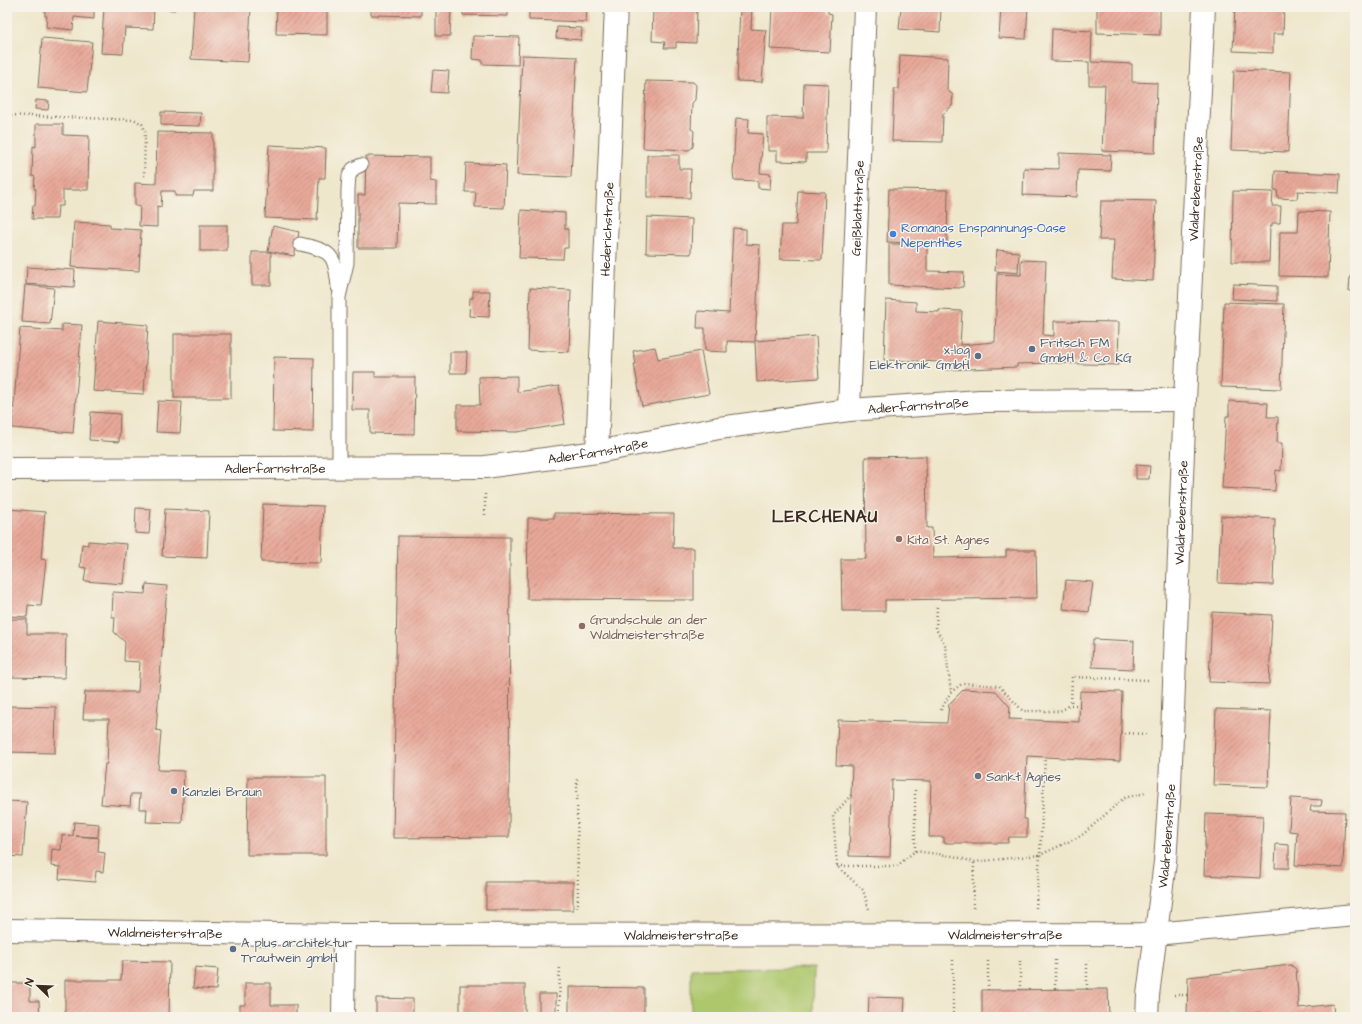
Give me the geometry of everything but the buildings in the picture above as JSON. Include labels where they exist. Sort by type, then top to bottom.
[{"type":"street","name":"Hederichstraße","points":[[597,452],[616,7]]},
{"type":"street","name":"Geißblattstraße","points":[[849,410],[865,7]]},
{"type":"street","name":"Waldrebenstraße","points":[[1147,1017],[1155,934],[1165,862],[1170,787],[1185,400],[1204,7]]},
{"type":"street","name":"Adlerfarnstraße","points":[[7,470],[485,467],[597,452],[719,428],[849,410],[980,401],[1185,400]]},
{"type":"street","name":"Waldmeisterstraße","points":[[7,930],[344,935],[1155,934],[1355,915]]},
{"type":"street","points":[[343,1017],[344,935]]},
{"type":"lane","points":[[339,297],[347,263],[349,176],[353,170],[361,165]]},
{"type":"lane","points":[[300,244],[317,248],[329,254],[334,260],[336,268],[339,297],[339,469]]},
{"type":"path","points":[[7,115],[135,120],[142,124],[145,131],[144,178]]},
{"type":"path","points":[[485,493],[486,515]]},
{"type":"path","points":[[937,606],[936,629],[945,645],[951,692]]},
{"type":"path","points":[[1071,705],[1072,677],[1123,679]]},
{"type":"path","points":[[941,710],[951,692],[963,683],[999,686],[1023,711],[1060,711],[1071,705],[1080,705]]},
{"type":"path","points":[[1035,934],[1045,757]]},
{"type":"path","points":[[577,779],[578,910]]},
{"type":"path","points":[[915,850],[953,856],[974,862],[1040,855],[1081,836],[1124,798],[1170,787]]},
{"type":"path","points":[[837,866],[897,866],[915,850],[915,790]]},
{"type":"path","points":[[850,794],[833,816],[837,866],[863,890],[871,914]]},
{"type":"path","points":[[953,1017],[963,934],[974,862]]},
{"type":"path","points":[[559,1017],[560,935]]},
{"type":"green space","points":[[814,968],[813,1017],[691,1017],[691,969]]},
{"type":"place","name":"Romanas Enspannungs-Oase Nepenthes","points":[[893,234]]},
{"type":"place","name":"Fritsch FM GmbH & Co KG","points":[[1032,349]]},
{"type":"place","name":"x-log Elektronik GmbH","points":[[978,356]]},
{"type":"place","name":"Kita St. Agnes","points":[[899,539]]},
{"type":"place","name":"Grundschule an der Waldmeisterstraße","points":[[582,626]]},
{"type":"place","name":"Sankt Agnes","points":[[978,776]]},
{"type":"place","name":"Kanzlei Braun","points":[[174,791]]},
{"type":"place","name":"A plus architektur Trautwein gmbH","points":[[233,949]]},
{"type":"district","name":"LERCHENAU","points":[[825,516]]}]
